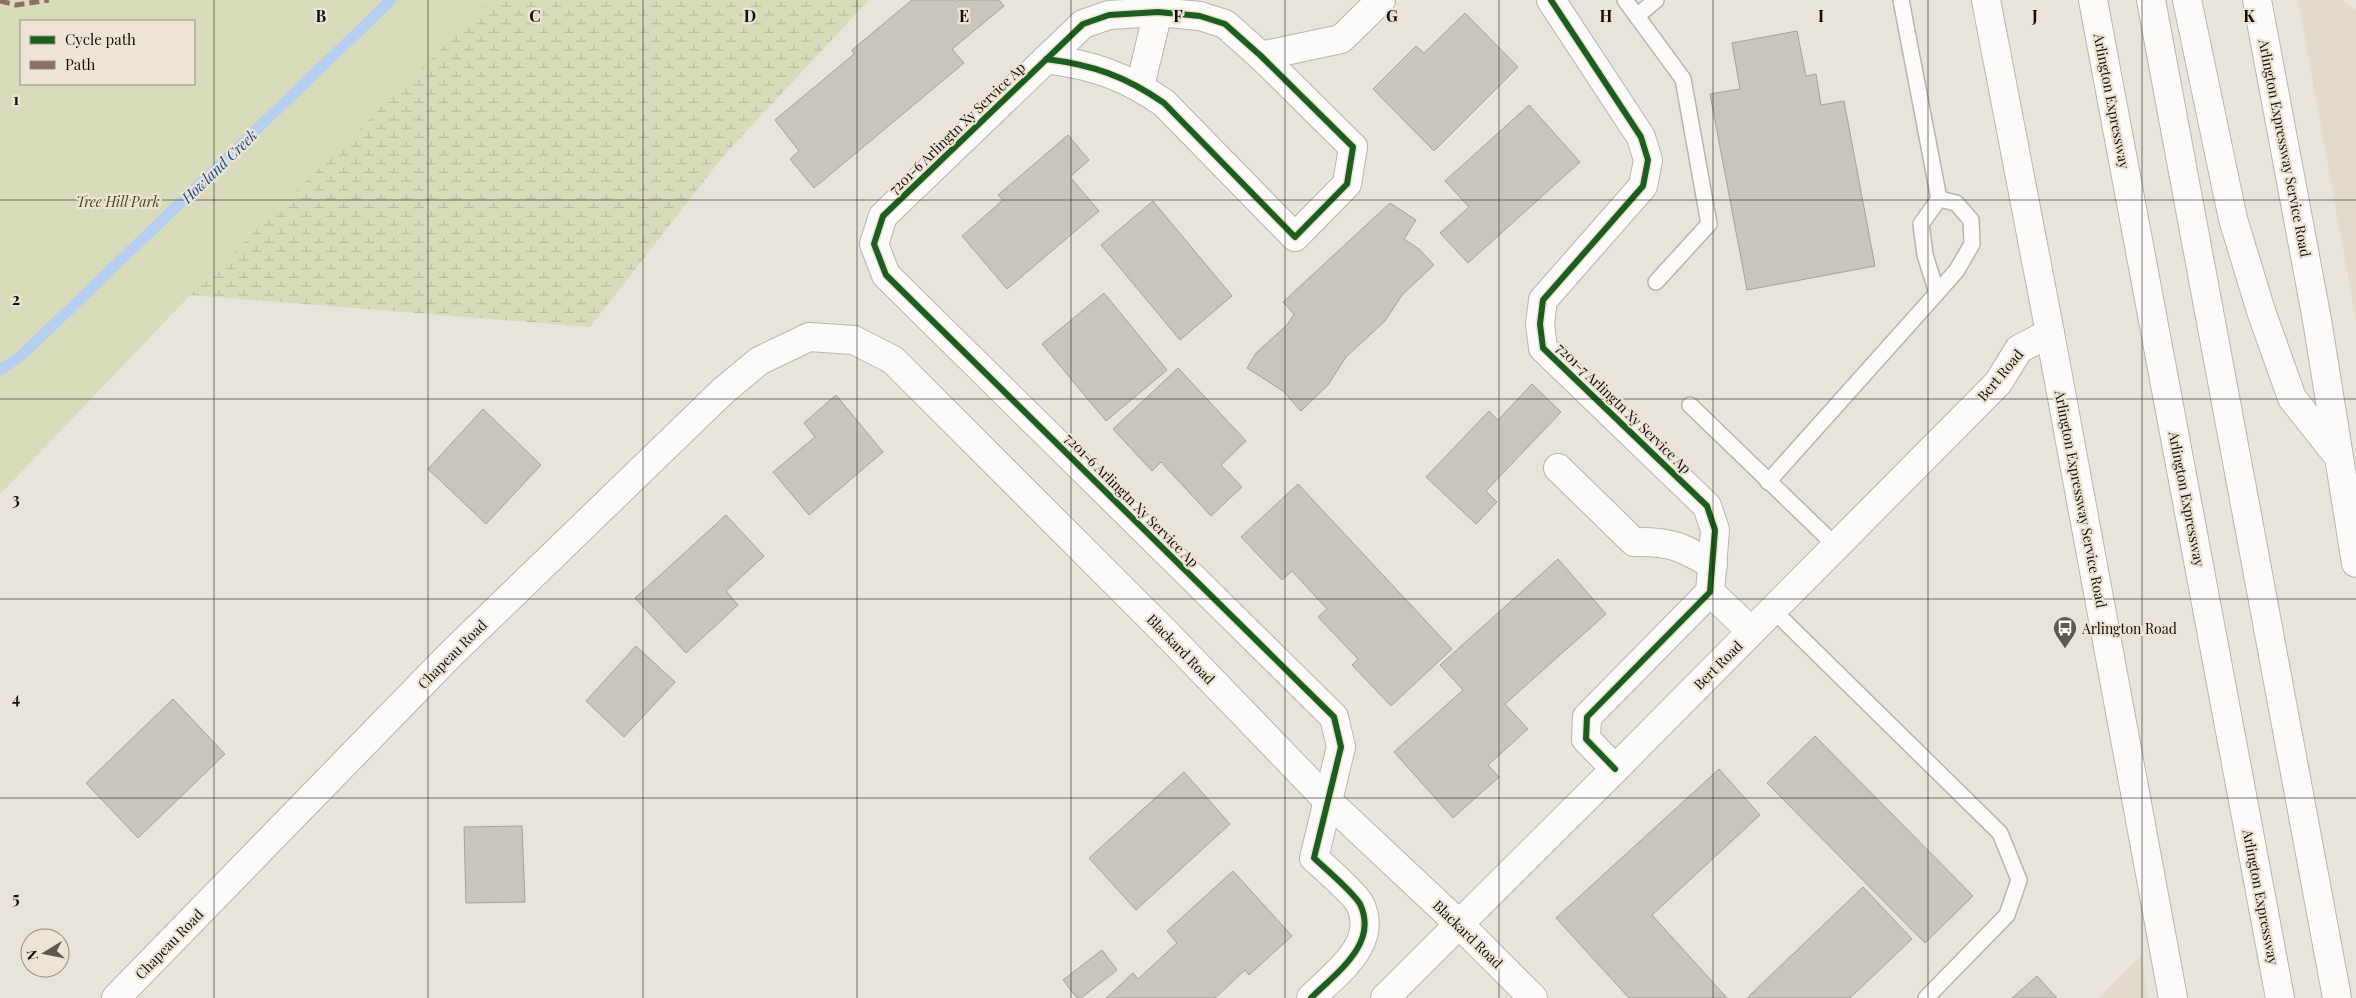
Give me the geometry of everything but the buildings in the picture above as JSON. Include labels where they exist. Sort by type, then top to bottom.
[{"type":"main road","points":[[1261,56],[1341,38],[1381,0]]},
{"type":"main road","name":"7201-7 Arlingtn Xy Service Ap","points":[[1551,0],[1641,137],[1648,160],[1643,186],[1543,300],[1540,324],[1543,348],[1707,506],[1715,530],[1710,592]]},
{"type":"main road","name":"Arlington Expressway Service Road","points":[[1986,0],[2050,333],[2173,998]]},
{"type":"main road","name":"Arlington Expressway","points":[[2093,0],[2280,998]]},
{"type":"main road","points":[[2151,0],[2338,998]]},
{"type":"main road","points":[[2187,0],[2233,219],[2261,311],[2292,398],[2338,456]]},
{"type":"main road","name":"Arlington Expressway Service Road","points":[[2257,0],[2318,320],[2356,562]]},
{"type":"main road","points":[[1046,59],[1082,64],[1116,74],[1140,86],[1158,12]]},
{"type":"main road","name":"7201-6 Arlingtn Xy Service Ap","points":[[1140,86],[1164,103],[1294,237],[1347,184],[1353,146],[1261,56],[1225,24],[1200,16],[1158,12],[1109,15],[1083,24],[883,216],[874,244],[886,275],[1334,717],[1341,747],[1314,858],[1359,903],[1366,928],[1355,954],[1311,998]]},
{"type":"main road","name":"Bert Road","points":[[1385,998],[1998,383],[2019,349],[2050,333]]},
{"type":"main road","name":"Blackard Road","points":[[810,337],[854,340],[893,360],[1165,632],[1328,801],[1459,924],[1533,998]]},
{"type":"main road","name":"Chapeau Road","points":[[116,998],[450,655],[723,391],[759,361],[810,337]]},
{"type":"main road","points":[[1558,468],[1634,542],[1660,541],[1684,548],[1713,565]]},
{"type":"main road","points":[[1615,769],[1586,739],[1587,717],[1710,592],[1751,631]]},
{"type":"lane","points":[[1625,0],[1683,79],[1709,224],[1656,282]]},
{"type":"lane","points":[[1637,16],[1656,0]]},
{"type":"lane","points":[[1901,0],[1939,199],[1921,224],[1925,255],[1938,293]]},
{"type":"lane","points":[[1768,482],[1957,270],[1972,244],[1971,220],[1956,203],[1939,199]]},
{"type":"lane","points":[[1690,405],[1836,546]]},
{"type":"lane","points":[[1772,609],[2000,833],[2019,880],[2007,915],[1926,998]]},
{"type":"shaded area","points":[[2298,0],[2343,0],[2356,11],[2356,320]]},
{"type":"shaded area","points":[[2141,955],[2148,998],[2099,998]]},
{"type":"green space","name":"Tree Hill Park","points":[[0,0],[491,0],[190,295],[0,494]]},
{"type":"green space","points":[[35,0],[869,0],[725,154],[590,327],[190,295],[0,494],[0,38]]},
{"type":"waterway","name":"Howland Creek","points":[[0,370],[21,356],[391,0]]},
{"type":"marked path","points":[[0,1],[16,5],[49,0]]},
{"type":"cycle path","points":[[1551,0],[1641,137],[1648,160],[1643,186],[1543,300],[1540,324],[1543,348],[1707,506],[1715,530],[1710,592],[1587,717],[1586,739],[1615,769]]},
{"type":"cycle path","points":[[1046,59],[1063,62],[1094,68],[1108,73],[1136,86],[1164,103],[1295,237],[1347,184],[1353,147],[1261,56],[1225,24],[1200,16],[1158,12],[1109,15],[1083,24],[883,216],[874,244],[886,275],[1334,717],[1341,747],[1314,858],[1357,899],[1364,918],[1364,932],[1352,957],[1311,998]]},
{"type":"place","name":"Arlington Road","points":[[2065,649]]}]
